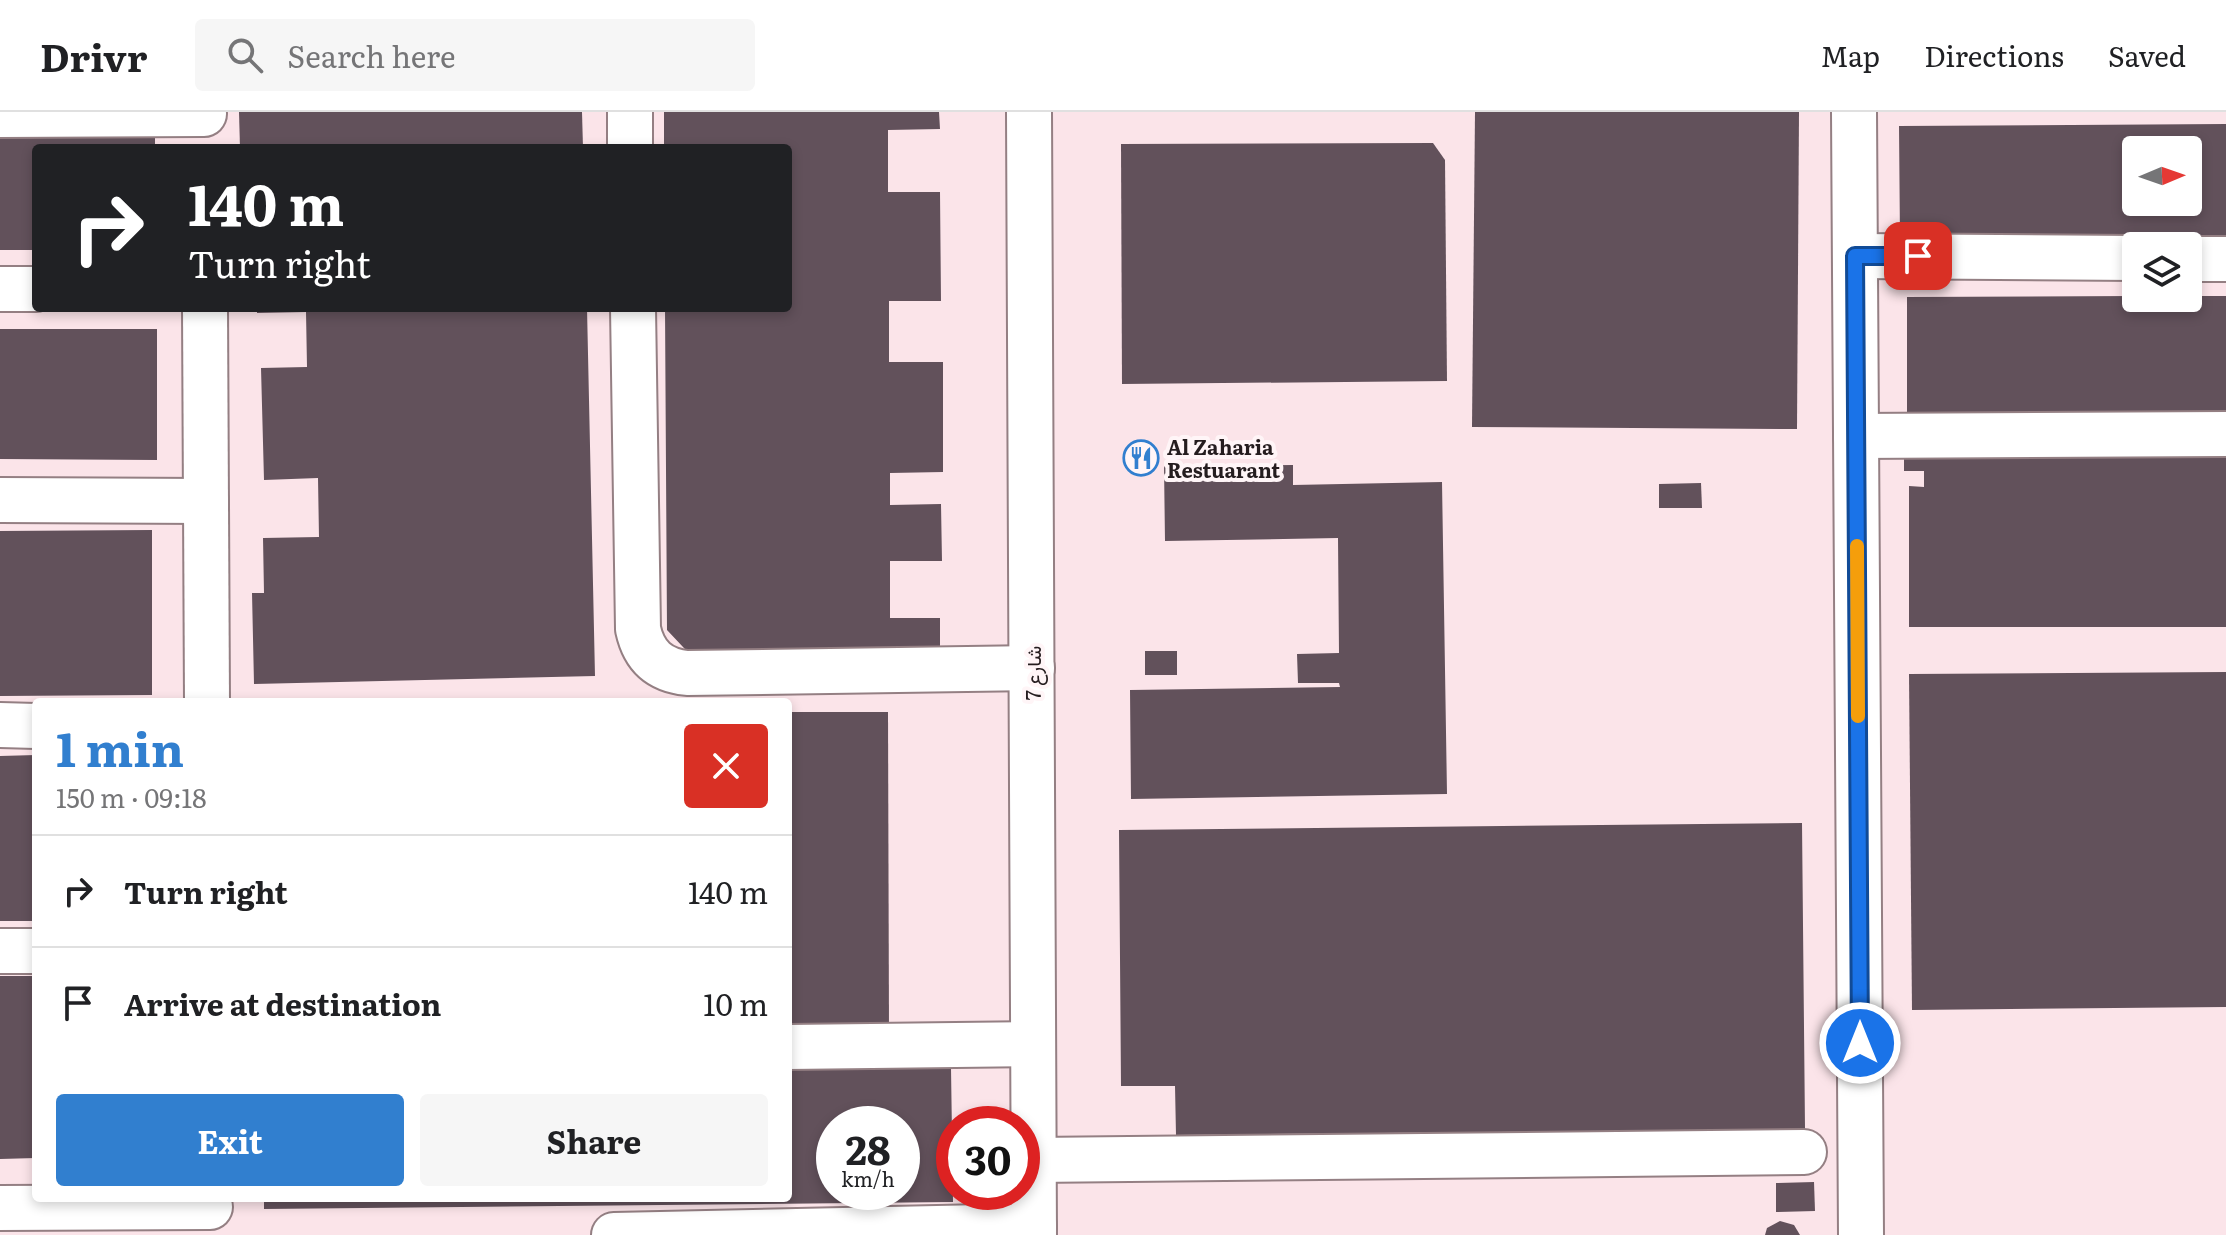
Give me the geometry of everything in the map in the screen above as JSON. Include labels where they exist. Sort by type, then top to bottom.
[{"type":"street","points":[[630,112],[630,144]]},
{"type":"street","name":"شارع 7","points":[[1029,112],[1034,1106]]},
{"type":"street","points":[[1854,112],[1861,1235]]},
{"type":"street","points":[[0,115],[204,125]]},
{"type":"street","points":[[1855,256],[2122,258]]},
{"type":"street","points":[[2202,259],[2226,259]]},
{"type":"street","points":[[0,289],[32,289]]},
{"type":"street","points":[[205,312],[207,698]]},
{"type":"street","points":[[633,312],[638,629],[646,653],[655,662],[665,669],[687,673],[1032,668]]},
{"type":"street","points":[[1856,436],[2226,434]]},
{"type":"street","points":[[0,500],[206,501]]},
{"type":"street","points":[[0,725],[32,726]]},
{"type":"street","points":[[0,951],[32,951]]},
{"type":"street","points":[[792,1047],[1033,1044]]},
{"type":"street","points":[[1040,1160],[1804,1152]]},
{"type":"street","points":[[0,1208],[210,1213]]},
{"type":"street","points":[[614,1235],[1034,1230]]},
{"type":"building","points":[[239,112],[582,112],[583,144],[240,144]]},
{"type":"building","points":[[664,112],[939,112],[940,129],[888,130],[888,192],[940,192],[941,301],[889,301],[889,362],[943,362],[943,472],[890,473],[890,505],[941,504],[942,561],[890,561],[890,618],[940,618],[940,663],[699,664],[667,630],[665,312],[792,312],[792,144],[664,144]]},
{"type":"building","points":[[1475,112],[1799,112],[1797,429],[1472,427]]},
{"type":"building","points":[[2226,124],[2226,239],[2202,239],[2202,232],[2122,232],[2122,240],[1900,241],[1899,126]]},
{"type":"building","points":[[0,134],[155,134],[155,144],[32,144],[32,250],[0,250]]},
{"type":"building","points":[[1433,143],[1445,160],[1447,381],[1122,384],[1121,144]]},
{"type":"building","points":[[2122,296],[2122,312],[2202,312],[2202,296],[2226,296],[2226,420],[1907,421],[1907,297]]},
{"type":"building","points":[[306,312],[587,312],[595,676],[254,684],[252,593],[264,593],[263,538],[319,537],[318,478],[264,480],[261,368],[307,367]]},
{"type":"building","points":[[0,329],[157,329],[157,460],[0,459]]},
{"type":"building","points":[[1904,453],[2226,455],[2226,627],[1909,627],[1909,486],[1924,487],[1924,471],[1904,471]]},
{"type":"building","points":[[1293,465],[1293,485],[1442,482],[1447,794],[1131,799],[1130,690],[1340,687],[1339,683],[1298,683],[1297,654],[1339,653],[1338,538],[1165,541],[1164,466]]},
{"type":"building","points":[[1701,483],[1702,508],[1659,508],[1659,484]]},
{"type":"building","points":[[152,530],[152,695],[0,696],[0,531]]},
{"type":"building","points":[[1145,651],[1177,651],[1177,675],[1145,675]]},
{"type":"building","points":[[2226,672],[2226,1007],[1912,1010],[1909,674]]},
{"type":"building","points":[[792,712],[888,712],[889,1034],[792,1035]]},
{"type":"building","points":[[32,755],[32,921],[0,921],[0,756]]},
{"type":"building","points":[[1802,823],[1805,1129],[1176,1135],[1175,1086],[1121,1086],[1119,830]]},
{"type":"building","points":[[0,976],[32,976],[32,1158],[0,1159]]},
{"type":"building","points":[[951,1068],[952,1106],[936,1106],[936,1202],[920,1202],[920,1106],[816,1106],[816,1203],[264,1209],[264,1202],[792,1202],[792,1069]]},
{"type":"building","points":[[1814,1182],[1815,1211],[1776,1212],[1776,1183]]},
{"type":"building","points":[[1780,1221],[1794,1225],[1800,1235],[1765,1235],[1767,1228]]},
{"type":"slow traffic","points":[[1857,546],[1858,716]]},
{"type":"place","name":"Al Zaharia Restuarant","points":[[1141,458]]},
{"type":"route","points":[[1860,1043],[1855,256],[1918,256]]}]
